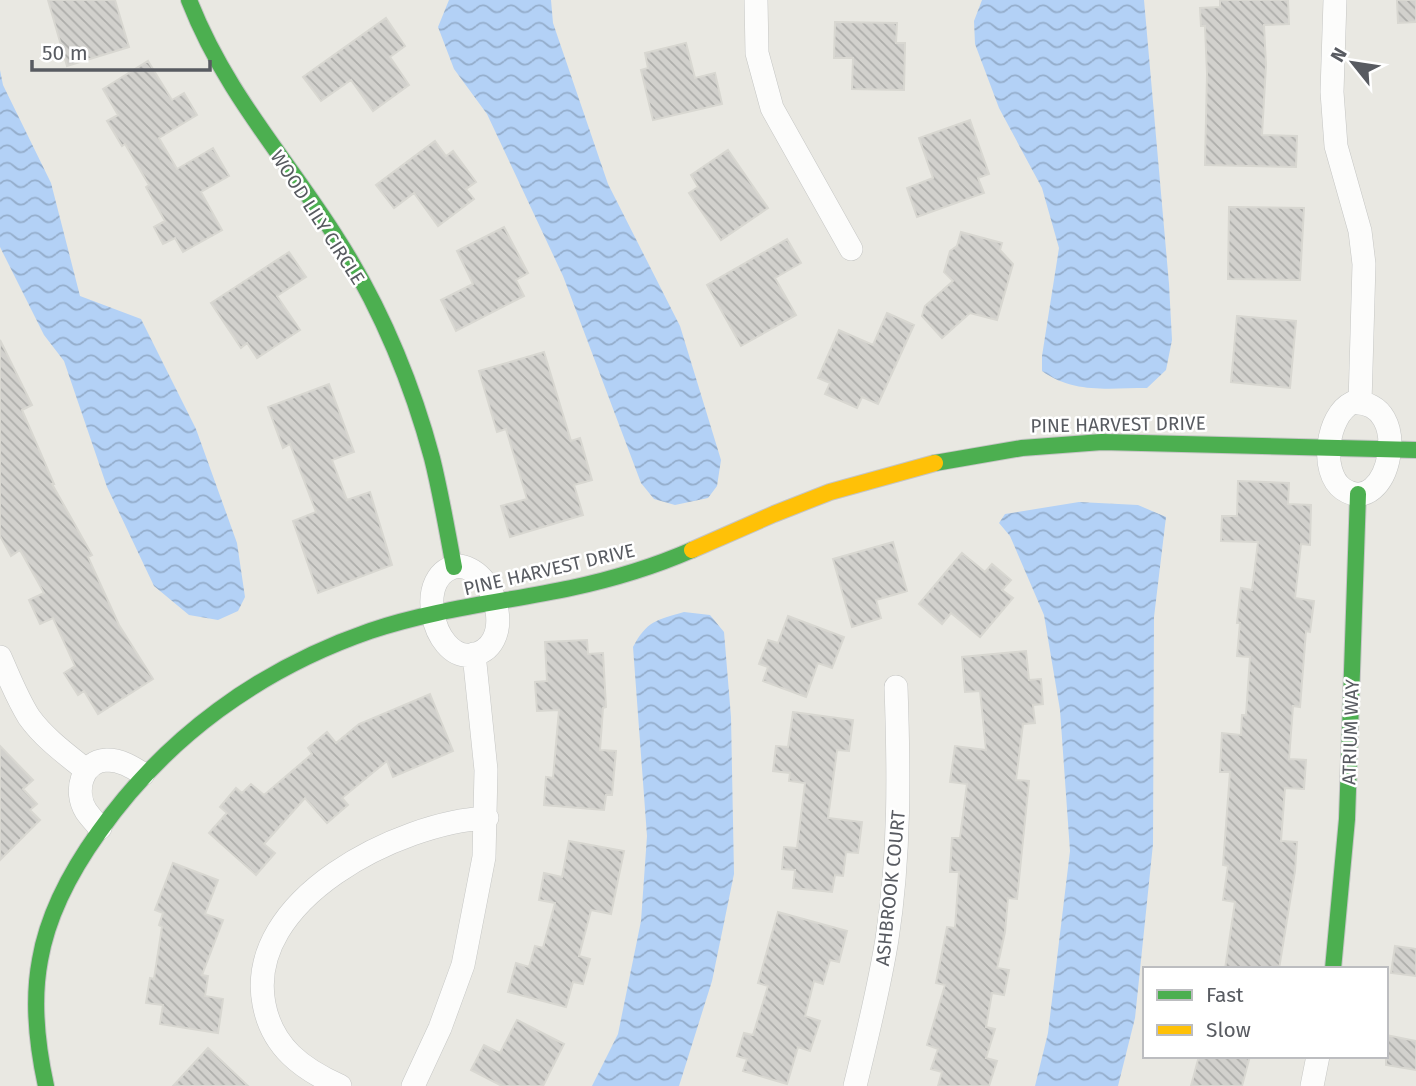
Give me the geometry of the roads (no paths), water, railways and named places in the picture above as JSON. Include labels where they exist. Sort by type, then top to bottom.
[{"type":"street","name":"WOOD LILY CIRCLE","points":[[189,0],[197,24],[221,70],[335,236],[377,312],[422,423],[454,567]]},
{"type":"street","points":[[756,0],[757,53],[772,108],[851,249]]},
{"type":"street","points":[[1335,0],[1332,92],[1336,146],[1360,231],[1364,264],[1360,403]]},
{"type":"street","points":[[1360,403],[1369,404],[1382,414],[1390,430],[1390,449],[1382,480],[1370,491],[1358,494],[1343,489],[1333,477],[1329,463],[1334,420],[1344,407],[1360,403]]},
{"type":"street","name":"PINE HARVEST DRIVE","points":[[46,1086],[36,1037],[39,961],[55,906],[68,879],[100,828],[144,774],[197,724],[249,687],[313,653],[375,629],[616,578],[679,556],[826,494],[901,470],[981,452],[1062,443],[1102,442],[1416,450]]},
{"type":"street","name":"ATRIUM WAY","points":[[1333,967],[1348,819],[1358,494]]},
{"type":"street","points":[[454,567],[467,567],[481,576],[491,589],[495,604],[498,625],[487,647],[474,654],[460,654],[439,635],[434,615],[433,588],[441,574],[454,567]]},
{"type":"street","points":[[413,1086],[440,1028],[463,965],[479,891],[486,818],[486,770],[474,654]]},
{"type":"street","points":[[0,657],[20,702],[31,719],[44,734],[86,770]]},
{"type":"street","name":"ASHBROOK COURT","points":[[855,1086],[879,986],[892,892],[898,802],[896,687]]},
{"type":"street","points":[[100,828],[86,811],[79,792],[86,770],[95,762],[106,760],[127,764],[144,774]]},
{"type":"street","points":[[340,1086],[294,1060],[273,1032],[267,1017],[262,981],[269,946],[277,932],[310,895],[359,858],[420,830],[464,819],[486,818]]},
{"type":"street","points":[[1312,1086],[1318,1058]]},
{"type":"water","points":[[449,0],[551,0],[553,23],[608,184],[680,326],[721,460],[717,486],[708,498],[675,505],[654,499],[641,483],[563,276],[487,114],[454,69],[438,27]]},
{"type":"water","points":[[982,0],[1144,0],[1172,340],[1166,370],[1147,388],[1106,389],[1079,386],[1042,371],[1059,248],[1042,188],[999,108],[975,44],[974,21]]},
{"type":"water","points":[[0,70],[3,85],[51,183],[80,296],[141,319],[196,429],[237,543],[245,597],[238,611],[218,620],[189,615],[154,586],[107,487],[64,361],[44,335],[0,247]]},
{"type":"water","points":[[1079,502],[1138,505],[1166,517],[1154,617],[1153,844],[1135,1018],[1118,1086],[1035,1086],[1048,1033],[1070,851],[1060,710],[1044,615],[1010,536],[999,523],[1005,514]]},
{"type":"water","points":[[684,612],[710,615],[724,632],[731,717],[734,874],[712,981],[679,1086],[592,1086],[618,1034],[641,921],[647,836],[633,647],[653,623]]}]
